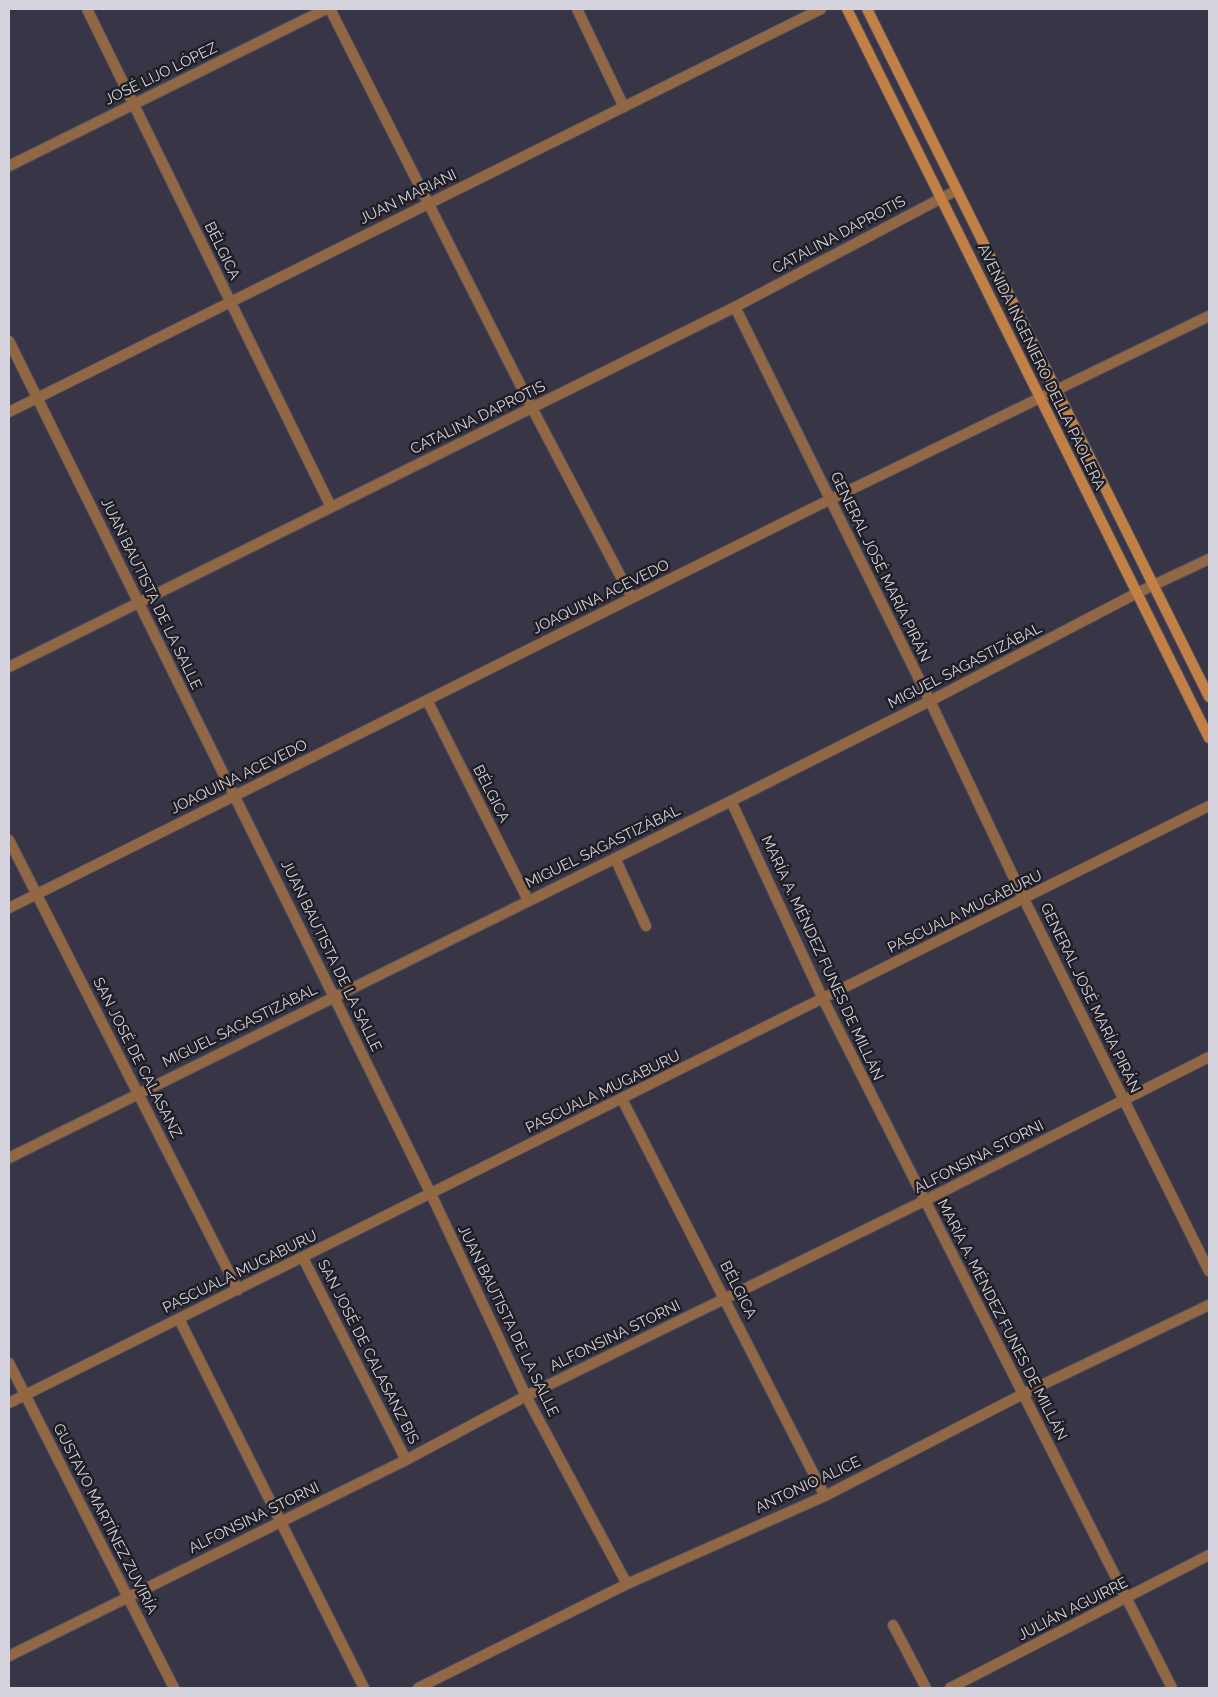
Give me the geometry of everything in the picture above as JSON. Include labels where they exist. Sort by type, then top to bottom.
[{"type":"main road","name":"AVENIDA INGENIERO DELLA PAOLERA","points":[[847,9],[1209,738]]},
{"type":"main road","name":"AVENIDA INGENIERO DELLA PAOLERA","points":[[867,9],[1209,697]]},
{"type":"street","name":"BÉLGICA","points":[[87,9],[331,507]]},
{"type":"street","name":"JOSÉ LIJO LÓPEZ","points":[[9,166],[326,9]]},
{"type":"street","points":[[330,9],[532,408],[632,598]]},
{"type":"street","points":[[576,9],[624,107]]},
{"type":"street","name":"JUAN MARIANI","points":[[9,412],[821,9]]},
{"type":"street","name":"CATALINA DAPROTIS","points":[[9,666],[735,307],[957,190]]},
{"type":"street","name":"GENERAL JOSÉ MARÍA PIRÁN","points":[[735,307],[930,701],[1024,899],[1209,1271]]},
{"type":"street","name":"JOAQUINA ACEVEDO","points":[[9,908],[830,500],[1209,316]]},
{"type":"street","name":"JUAN BAUTISTA DE LA SALLE","points":[[9,341],[431,1194],[526,1396],[627,1584]]},
{"type":"street","name":"MIGUEL SAGASTIZÁBAL","points":[[9,1158],[731,801],[930,701],[1137,593],[1209,559]]},
{"type":"street","name":"BÉLGICA","points":[[427,700],[528,900]]},
{"type":"street","name":"MARÍA A. MÉNDEZ FUNES DE MILLÁN","points":[[731,801],[823,999],[1172,1688]]},
{"type":"street","name":"PASCUALA MUGABURU","points":[[9,1403],[1209,806]]},
{"type":"street","name":"SAN JOSÉ DE CALASANZ","points":[[9,840],[238,1290]]},
{"type":"street","points":[[615,858],[646,926]]},
{"type":"street","name":"ALFONSINA STORNI","points":[[9,1656],[406,1460],[526,1396],[924,1201],[1209,1057]]},
{"type":"street","name":"BÉLGICA","points":[[622,1099],[825,1496]]},
{"type":"street","name":"SAN JOSÉ DE CALASANZ BIS","points":[[303,1258],[406,1460]]},
{"type":"street","name":"ANTONIO ALICE","points":[[418,1688],[627,1584],[825,1496],[1023,1394],[1209,1305]]},
{"type":"street","points":[[180,1319],[364,1688]]},
{"type":"street","name":"GUSTAVO MARTÍNEZ ZUVIRÍA","points":[[9,1363],[174,1688]]},
{"type":"street","name":"JULIÁN AGUIRRE","points":[[950,1688],[1209,1554]]},
{"type":"street","points":[[893,1625],[926,1688]]}]
